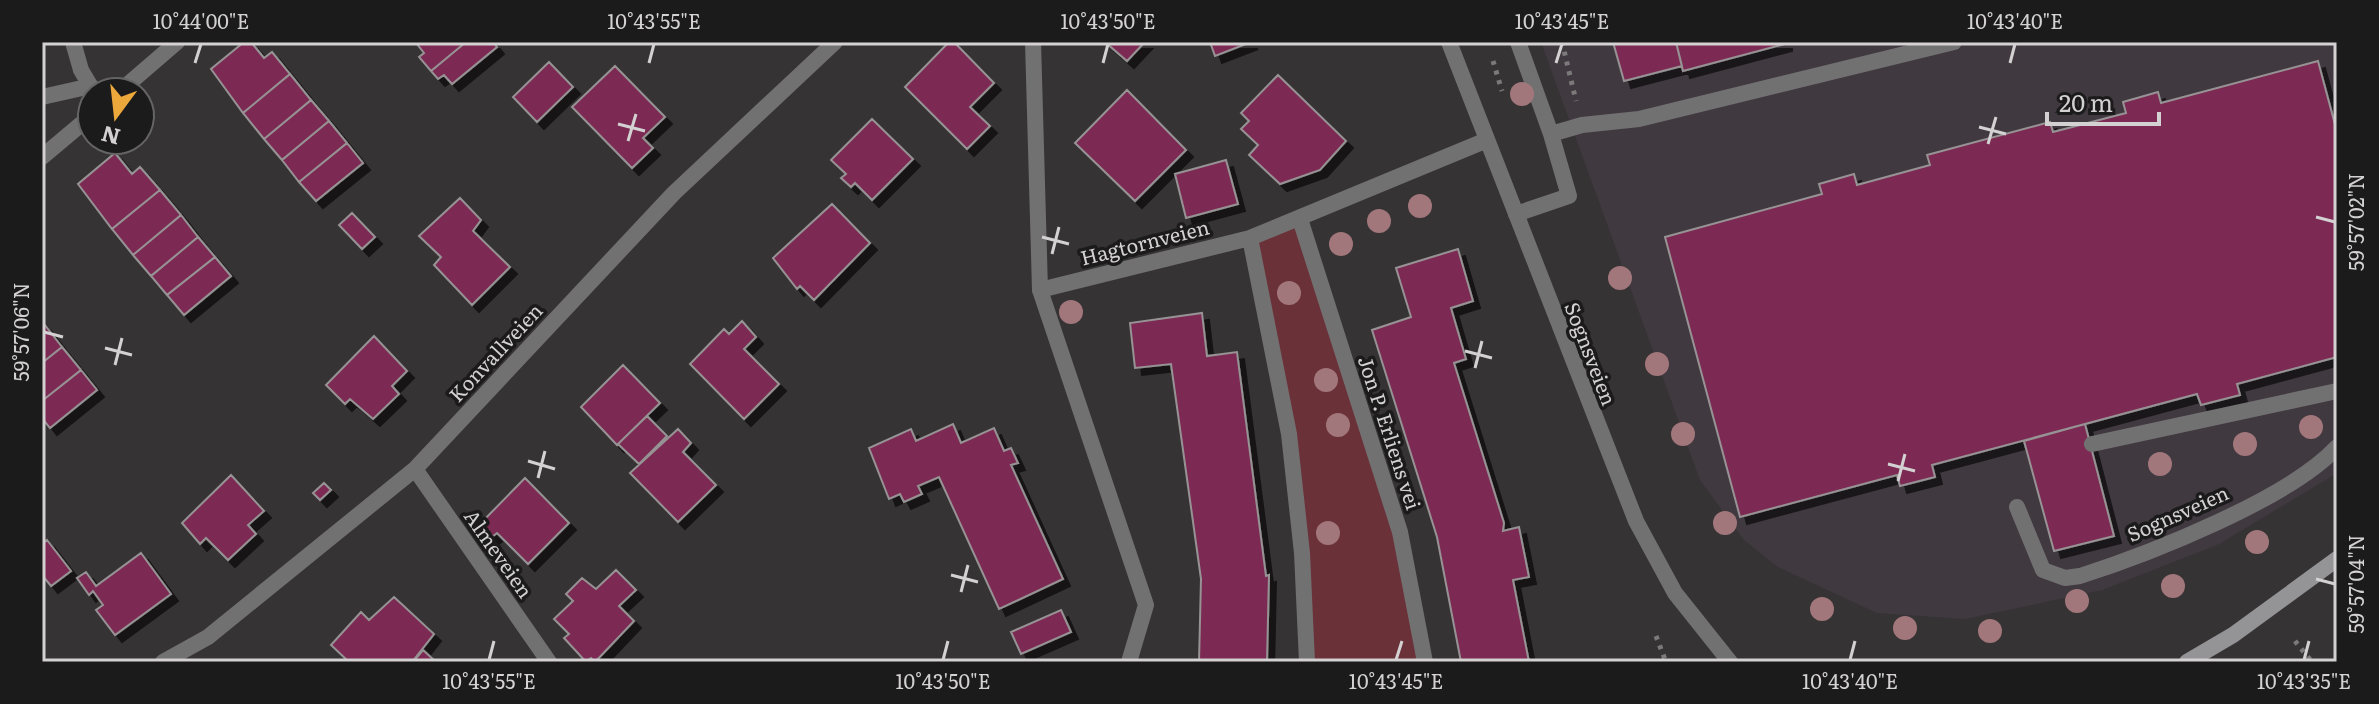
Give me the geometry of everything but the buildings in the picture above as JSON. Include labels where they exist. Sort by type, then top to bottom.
[{"type":"main road","points":[[2187,662],[2233,635],[2337,559]]},
{"type":"street","points":[[73,42],[84,76]]},
{"type":"street","points":[[138,76],[177,42]]},
{"type":"street","name":"Konvallveien","points":[[163,662],[208,637],[415,469],[674,193],[835,42]]},
{"type":"street","points":[[1033,42],[1040,290],[1146,605],[1129,662]]},
{"type":"street","name":"Sognsveien","points":[[1449,42],[1636,521],[1675,593],[1730,662]]},
{"type":"street","points":[[1516,214],[1569,196],[1551,134],[1518,42]]},
{"type":"street","points":[[1551,134],[1582,125],[1639,119],[1954,42]]},
{"type":"street","points":[[42,97],[76,92]]},
{"type":"street","points":[[42,157],[76,128]]},
{"type":"street","name":"Hagtornveien","points":[[1040,290],[1250,238],[1487,140]]},
{"type":"street","name":"Jon P. Erliens vei","points":[[1300,219],[1400,532],[1425,662]]},
{"type":"street","points":[[1250,238],[1289,434],[1302,553],[1307,662]]},
{"type":"street","points":[[2092,444],[2337,391]]},
{"type":"street","name":"Sognsveien","points":[[2017,507],[2043,570],[2065,578],[2080,576],[2172,542],[2296,481],[2337,447]]},
{"type":"street","name":"Almeveien","points":[[415,469],[549,662]]},
{"type":"path","points":[[1562,42],[1582,125]]},
{"type":"path","points":[[1490,54],[1502,91]]},
{"type":"path","points":[[1656,636],[1666,662]]},
{"type":"path","points":[[2295,641],[2312,662]]},
{"type":"shaded area","points":[[1541,42],[2337,42],[2337,473],[2219,544],[2102,590],[1965,619],[1877,613],[1778,567],[1744,540],[1700,480]]},
{"type":"shaded area","points":[[1300,219],[1400,532],[1425,662],[1307,662],[1302,553],[1250,238]]}]
